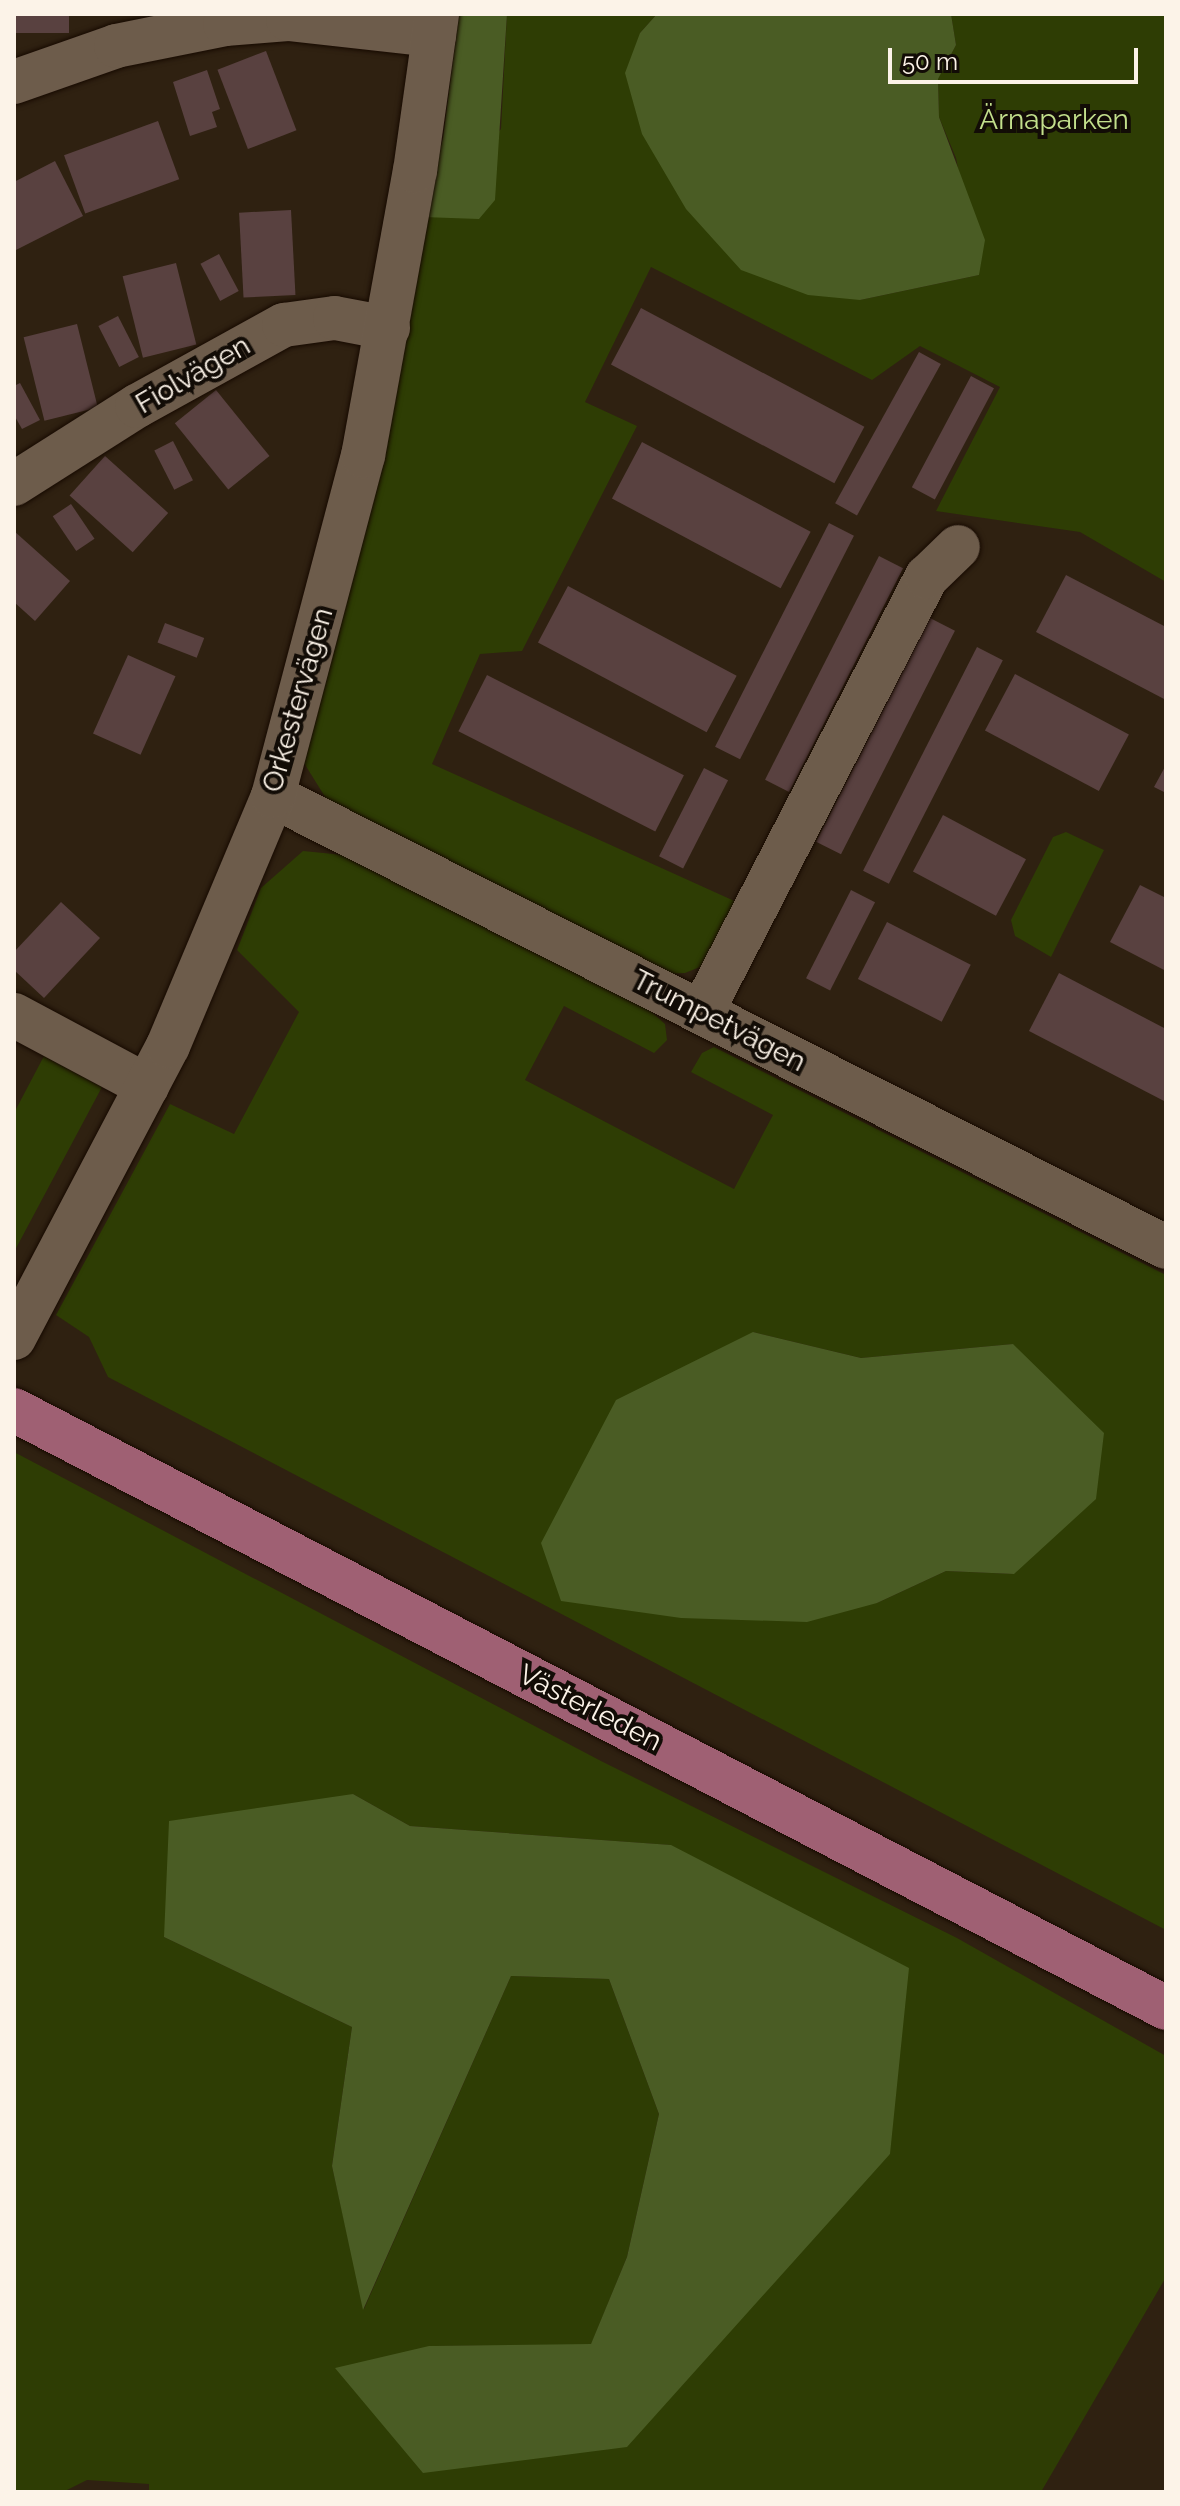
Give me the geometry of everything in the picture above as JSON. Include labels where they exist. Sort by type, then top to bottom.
[{"type":"main road","name":"Västerleden","points":[[14,1410],[1166,2008]]},
{"type":"street","points":[[14,82],[116,46],[225,24],[288,19],[436,25]]},
{"type":"street","name":"Orkestervägen","points":[[14,1338],[147,1086],[273,796],[363,456],[388,328],[436,25]]},
{"type":"street","name":"Fiolvägen","points":[[14,484],[137,406],[284,325],[335,318],[388,328]]},
{"type":"street","points":[[702,1012],[927,577],[958,547]]},
{"type":"street","name":"Trumpetvägen","points":[[273,796],[1166,1247]]},
{"type":"street","points":[[14,1015],[147,1086]]},
{"type":"green space","points":[[459,14],[507,14],[495,200],[479,219],[423,217],[443,138]]},
{"type":"green space","name":"Ärnaparken","points":[[507,14],[657,14],[640,33],[860,300],[979,275],[956,158],[939,117],[938,78],[956,45],[951,14],[1166,14],[1166,582],[1080,532],[936,511],[1000,387],[920,346],[872,380],[651,267],[585,402],[637,426],[522,651],[480,654],[432,764],[741,904],[700,967],[685,973],[664,974],[327,800],[299,755],[423,217],[501,129]]},
{"type":"green space","points":[[657,14],[951,14],[956,45],[938,79],[939,117],[985,240],[979,275],[860,300],[808,295],[741,270],[686,209],[642,134],[625,73],[640,33]]},
{"type":"green space","points":[[1066,832],[1104,850],[1051,957],[1015,936],[1011,920],[1053,837]]},
{"type":"green space","points":[[303,851],[354,856],[645,1006],[665,1024],[667,1040],[654,1053],[564,1006],[525,1080],[734,1189],[773,1115],[691,1072],[702,1053],[714,1047],[1166,1275],[1166,1930],[108,1377],[89,1337],[56,1315],[170,1104],[234,1134],[299,1012],[237,950],[261,888]],"holes":[[[753,1332],[861,1358],[1013,1344],[1014,1574],[946,1571],[877,1603]]]},
{"type":"green space","points":[[44,1056],[102,1087],[14,1252],[14,1113]]},
{"type":"green space","points":[[753,1332],[861,1358],[1013,1344],[1104,1433],[1096,1499],[1014,1574],[946,1571],[877,1603],[807,1622],[681,1618],[561,1601],[541,1543],[616,1400]]},
{"type":"green space","points":[[14,1452],[601,1761],[957,1938],[1166,2056],[1166,2277],[1041,2492],[149,2492],[149,2484],[87,2480],[63,2492],[14,2492]],"holes":[[[353,1794],[410,1826],[670,1845],[890,2154],[423,2473],[429,2346],[591,2345],[627,2257],[659,2114],[609,1979],[511,1976],[364,2309],[332,2166],[352,2027],[164,1937]]]},
{"type":"green space","points":[[353,1794],[410,1826],[671,1845],[909,1968],[890,2154],[627,2447],[423,2473],[335,2368],[429,2346],[591,2344],[627,2257],[659,2114],[609,1979],[511,1976],[363,2310],[332,2166],[352,2027],[164,1937],[169,1821]]},
{"type":"building","points":[[16,14],[69,14],[69,33],[16,33]]},
{"type":"building","points":[[266,51],[296,130],[248,149],[217,70]]},
{"type":"building","points":[[207,70],[220,109],[212,112],[217,127],[190,136],[173,82]]},
{"type":"building","points":[[158,121],[179,179],[85,213],[64,155]]},
{"type":"building","points":[[55,161],[83,216],[14,251],[14,182]]},
{"type":"building","points":[[291,210],[295,295],[244,298],[239,213]]},
{"type":"building","points":[[219,254],[239,291],[220,301],[200,264]]},
{"type":"building","points":[[176,263],[196,345],[143,358],[123,276]]},
{"type":"building","points":[[641,308],[864,427],[834,483],[611,365]]},
{"type":"building","points":[[118,316],[139,357],[119,367],[98,326]]},
{"type":"building","points":[[77,324],[98,407],[44,421],[24,337]]},
{"type":"building","points":[[919,352],[941,364],[857,515],[835,503]]},
{"type":"building","points":[[971,376],[994,388],[935,499],[912,487]]},
{"type":"building","points":[[20,383],[40,420],[22,429],[14,415],[14,386]]},
{"type":"building","points":[[216,390],[269,456],[228,489],[175,423]]},
{"type":"building","points":[[173,441],[193,480],[174,490],[154,451]]},
{"type":"building","points":[[642,442],[811,532],[781,588],[612,499]]},
{"type":"building","points":[[105,456],[168,513],[133,552],[70,495]]},
{"type":"building","points":[[71,504],[94,539],[76,551],[53,516]]},
{"type":"building","points":[[829,523],[854,536],[740,759],[715,747]]},
{"type":"building","points":[[14,531],[70,581],[35,621],[14,602]]},
{"type":"building","points":[[879,556],[903,568],[789,792],[765,780]]},
{"type":"building","points":[[1066,575],[1166,627],[1166,700],[1036,632]]},
{"type":"building","points":[[568,586],[737,676],[707,732],[538,643]]},
{"type":"building","points":[[930,618],[955,631],[841,854],[816,842]]},
{"type":"building","points":[[165,623],[204,638],[197,658],[157,643]]},
{"type":"building","points":[[977,647],[1003,660],[889,884],[863,871]]},
{"type":"building","points":[[128,655],[176,676],[141,755],[93,734]]},
{"type":"building","points":[[1015,674],[1129,735],[1099,791],[985,731]]},
{"type":"building","points":[[487,675],[684,775],[655,831],[458,731]]},
{"type":"building","points":[[1166,765],[1166,793],[1154,787]]},
{"type":"building","points":[[704,768],[728,780],[683,868],[659,856]]},
{"type":"building","points":[[943,815],[1026,859],[996,916],[913,872]]},
{"type":"building","points":[[1140,885],[1166,898],[1166,971],[1110,942]]},
{"type":"building","points":[[851,890],[875,902],[830,990],[806,978]]},
{"type":"building","points":[[61,902],[100,938],[44,998],[14,970],[14,952]]},
{"type":"building","points":[[887,922],[971,965],[942,1022],[858,979]]},
{"type":"building","points":[[1059,973],[1166,1029],[1166,1102],[1029,1031]]}]
